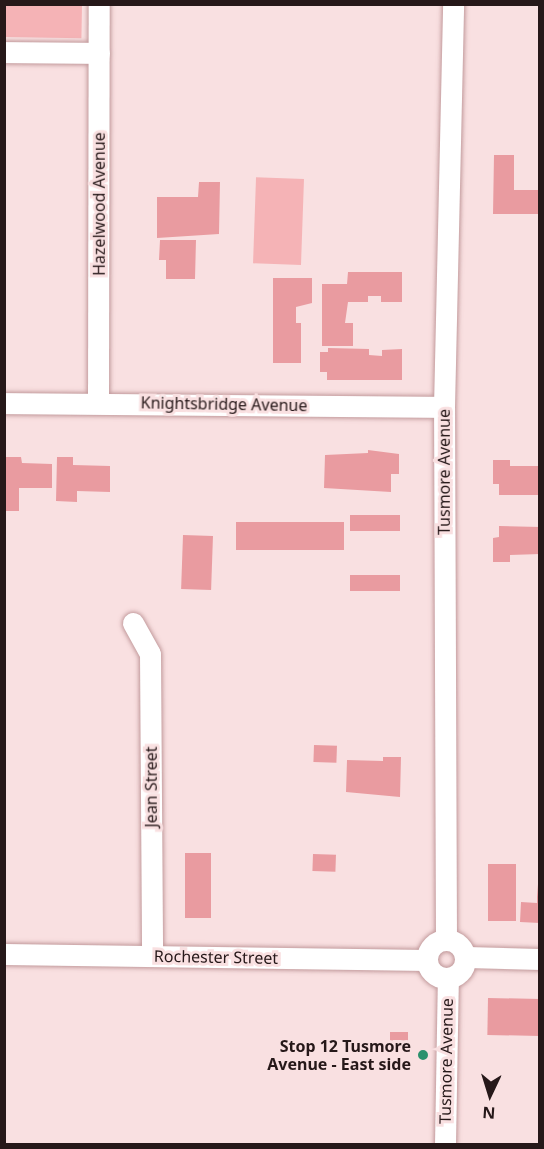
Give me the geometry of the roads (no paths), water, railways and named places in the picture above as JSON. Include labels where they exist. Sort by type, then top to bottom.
[{"type":"street","name":"Hazelwood Avenue","points":[[98,403],[99,4]]},
{"type":"street","name":"Tusmore Avenue","points":[[446,940],[444,406],[453,4]]},
{"type":"street","points":[[4,52],[99,53]]},
{"type":"street","name":"Knightsbridge Avenue","points":[[4,403],[444,406]]},
{"type":"street","name":"Jean Street","points":[[133,623],[150,654],[152,956]]},
{"type":"street","points":[[446,940],[459,944],[466,957],[463,969],[447,978],[436,975],[427,960],[432,946],[446,940]]},
{"type":"street","name":"Rochester Street","points":[[4,954],[427,960]]},
{"type":"street","points":[[466,957],[540,959]]},
{"type":"street","name":"Tusmore Avenue","points":[[445,1144],[447,978]]},
{"type":"place","name":"Stop 12 Tusmore Avenue - East side","points":[[423,1055]]}]
